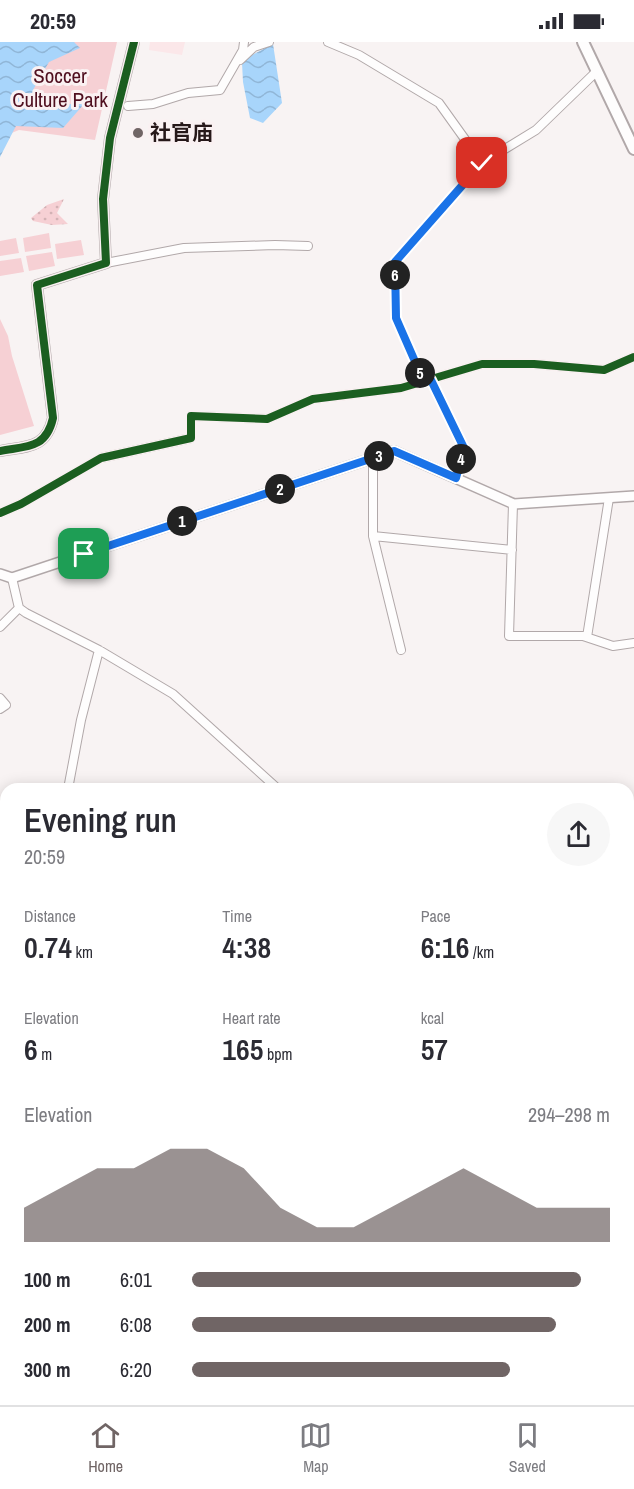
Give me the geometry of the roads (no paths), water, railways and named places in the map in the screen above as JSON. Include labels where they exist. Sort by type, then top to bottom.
[{"type":"main road","points":[[583,42],[634,149]]},
{"type":"street","points":[[106,263],[103,199],[110,138],[134,42]]},
{"type":"street","points":[[128,106],[153,104],[188,93],[220,90],[243,50],[244,42]]},
{"type":"street","points":[[235,64],[254,47],[269,42]]},
{"type":"street","points":[[328,42],[359,55],[439,103],[482,163]]},
{"type":"street","points":[[456,478],[464,448],[396,318],[395,262],[482,163],[536,130],[597,71]]},
{"type":"street","points":[[0,452],[40,443],[50,432],[53,418],[37,285],[106,263],[184,248],[308,246]]},
{"type":"street","points":[[0,513],[21,504],[100,458],[191,438],[191,416],[267,419],[313,399],[400,388],[482,364],[534,364],[604,370],[634,357]]},
{"type":"street","points":[[0,574],[12,578],[394,451],[513,504],[634,496]]},
{"type":"street","points":[[373,458],[373,536],[401,650]]},
{"type":"street","points":[[587,637],[609,498]]},
{"type":"street","points":[[513,504],[509,636],[587,637],[613,646],[634,643]]},
{"type":"street","points":[[373,536],[512,550]]},
{"type":"street","points":[[12,578],[19,608],[99,650],[173,694],[271,783]]},
{"type":"street","points":[[0,627],[19,608]]},
{"type":"street","points":[[69,783],[81,720],[99,650]]},
{"type":"street","points":[[0,698],[6,705],[0,709]]},
{"type":"water","points":[[0,42],[74,42],[80,48],[49,62],[33,90],[53,104],[84,104],[63,128],[16,126],[0,157]]},
{"type":"water","points":[[273,44],[282,103],[263,123],[250,118],[242,63]]},
{"type":"place","name":"社官庙","points":[[138,133]]},
{"type":"park label","name":"Soccer Culture Park","points":[[60,88]]}]
